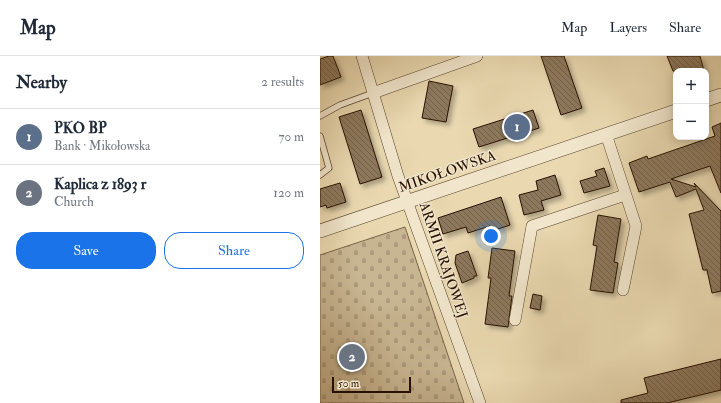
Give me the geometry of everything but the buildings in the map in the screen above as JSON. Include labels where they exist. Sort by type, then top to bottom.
[{"type":"street","name":"ARMII KRAJOWEJ","points":[[362,56],[407,202],[480,403]]},
{"type":"street","points":[[373,93],[478,56]]},
{"type":"street","points":[[709,99],[721,95]]},
{"type":"street","name":"MIKOŁOWSKA","points":[[320,231],[673,112]]},
{"type":"street","points":[[606,134],[636,226],[623,290]]},
{"type":"street","points":[[515,320],[532,226],[625,195]]},
{"type":"lane","points":[[320,116],[340,105],[373,93]]},
{"type":"lane","points":[[320,136],[330,168],[320,175]]},
{"type":"green space","points":[[405,227],[464,403],[320,403],[320,255]]},
{"type":"place","name":"PKO BP","points":[[517,127]]},
{"type":"place","name":"Kaplica z 1893 r","points":[[352,357]]}]
